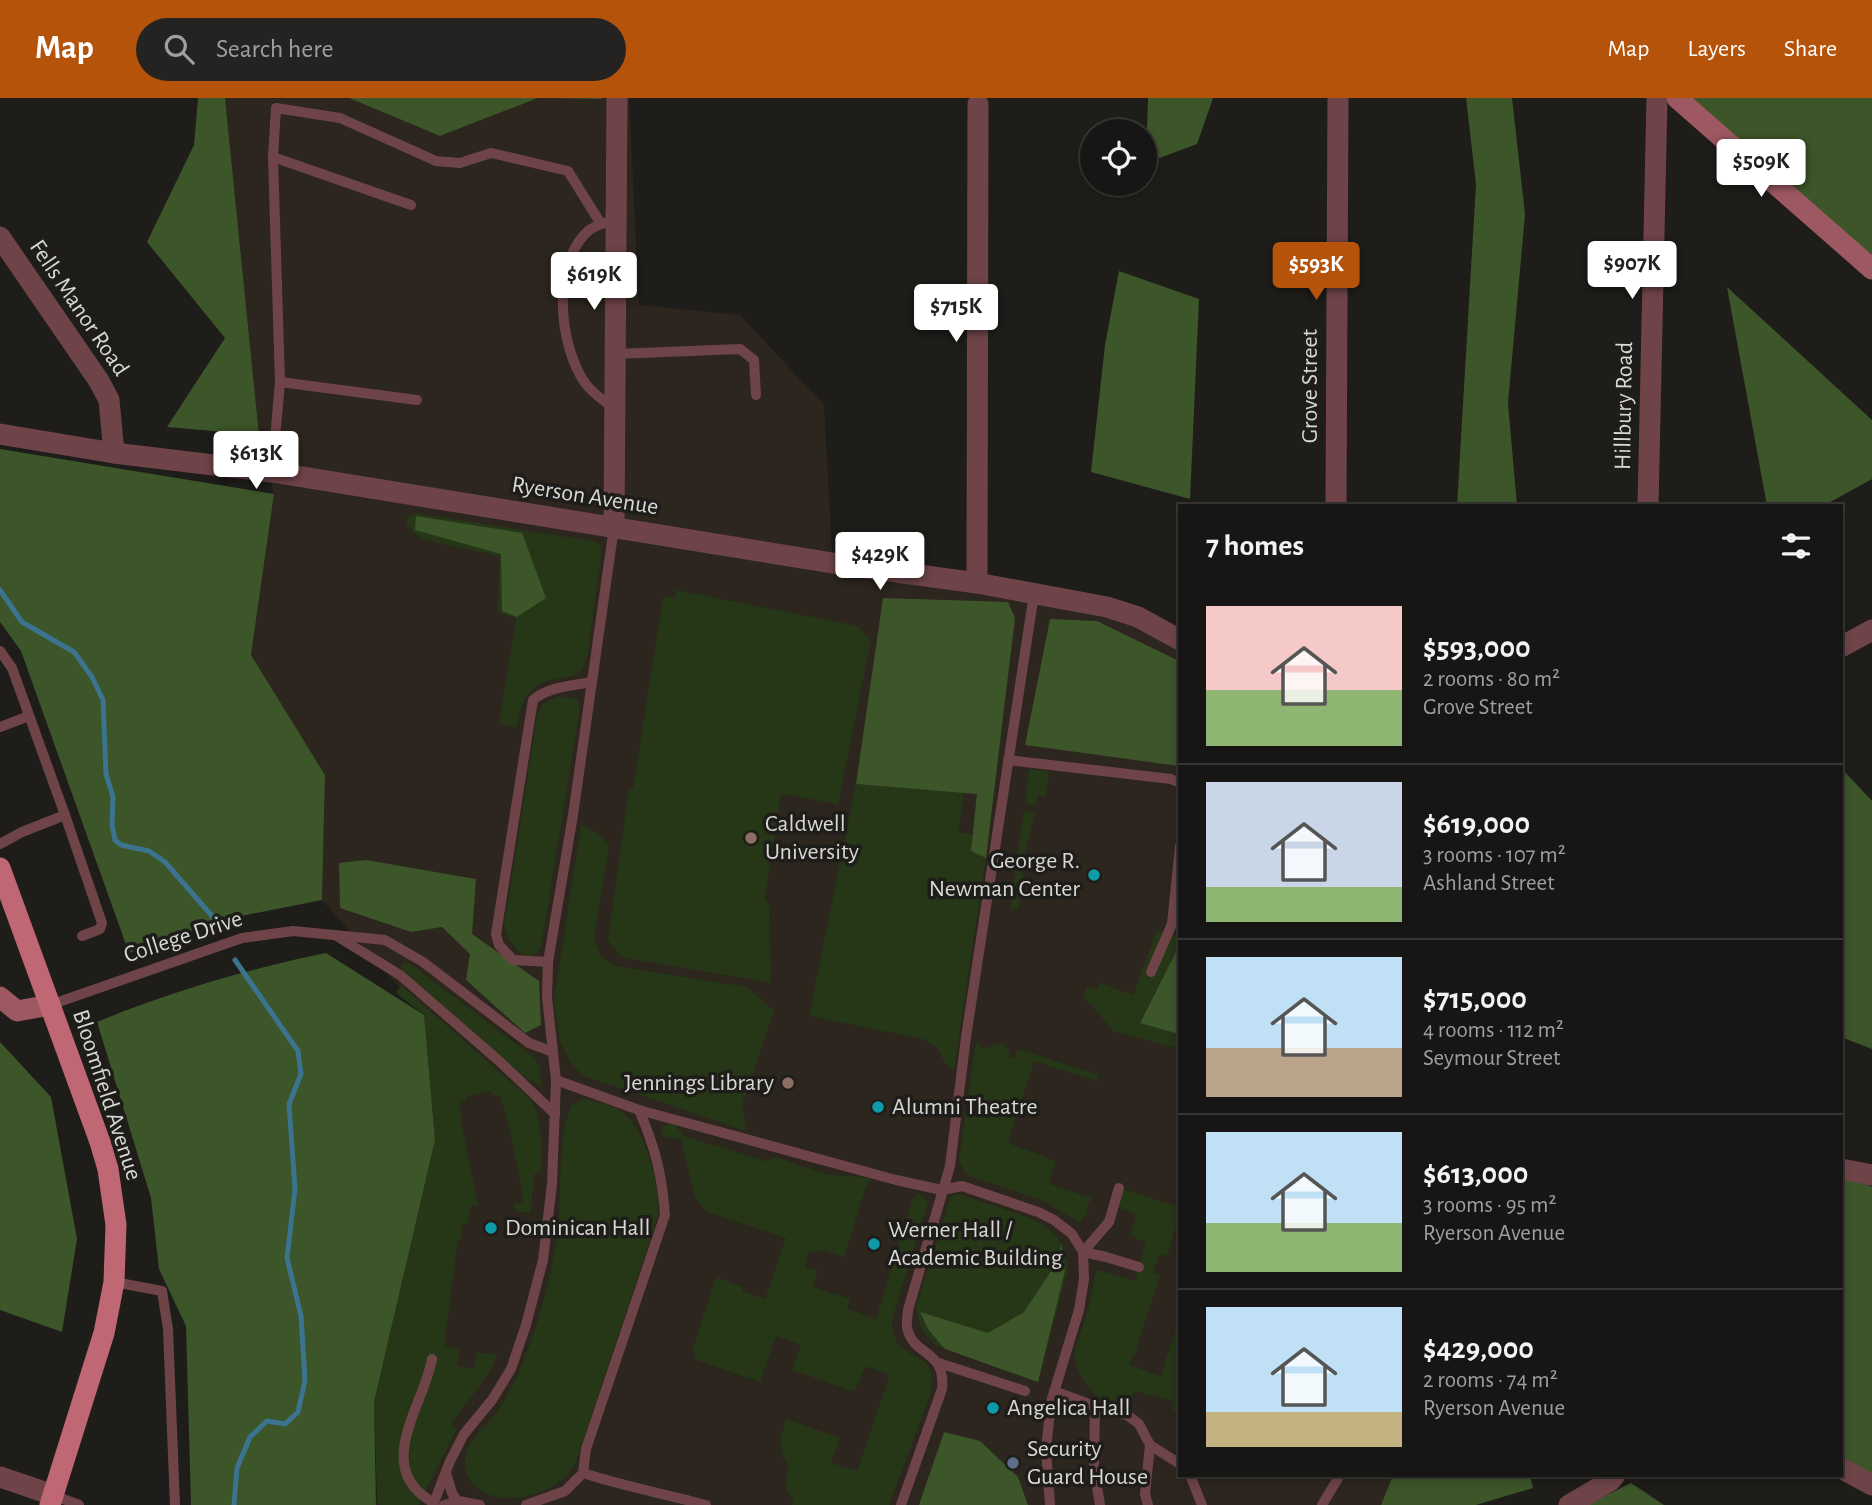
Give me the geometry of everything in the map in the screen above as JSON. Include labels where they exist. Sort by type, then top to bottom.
[{"type":"main road","name":"Bloomfield Avenue","points":[[0,868],[108,1169],[116,1226],[114,1282],[104,1332],[51,1500]]},
{"type":"street","points":[[614,527],[615,355],[609,221],[617,98]]},
{"type":"street","name":"Grove Street","points":[[1336,504],[1338,98]]},
{"type":"street","name":"Hillbury Road","points":[[1648,504],[1657,98]]},
{"type":"street","points":[[1677,98],[1872,269]]},
{"type":"street","points":[[977,583],[978,104]]},
{"type":"street","name":"Fells Manor Road","points":[[0,237],[99,381],[109,400],[114,453]]},
{"type":"street","name":"Ryerson Avenue","points":[[0,434],[114,453],[272,472],[845,565],[977,583],[1107,607],[1139,617],[1178,638]]},
{"type":"street","points":[[1157,627],[1178,618]]},
{"type":"street","points":[[1843,645],[1872,630]]},
{"type":"street","points":[[0,997],[17,1011],[50,1005]]},
{"type":"street","points":[[1843,1169],[1872,1175]]},
{"type":"street","points":[[1843,1469],[1872,1485]]},
{"type":"street","points":[[0,1477],[51,1500]]},
{"type":"street","points":[[1569,1505],[1613,1477]]},
{"type":"lane","points":[[272,472],[280,382],[272,157],[276,108],[340,118],[436,161],[460,163],[491,153],[568,171],[609,221],[588,231],[570,258],[562,303],[567,342],[586,384],[615,410]]},
{"type":"lane","points":[[272,157],[411,205]]},
{"type":"lane","points":[[615,355],[740,349],[754,360],[757,395]]},
{"type":"lane","points":[[280,382],[417,400]]},
{"type":"lane","points":[[437,1504],[446,1472],[464,1434],[492,1400],[511,1369],[543,1260],[552,1184],[556,1080],[547,997],[548,962],[573,815],[614,527]]},
{"type":"lane","points":[[1025,1391],[939,1363],[912,1338],[907,1327],[908,1310],[950,1166],[966,1037],[1034,594]]},
{"type":"lane","points":[[0,651],[12,668],[102,923],[100,929],[82,936]]},
{"type":"lane","points":[[548,962],[513,960],[505,952],[496,934],[500,908],[533,700],[552,688],[592,682]]},
{"type":"lane","points":[[0,727],[29,716]]},
{"type":"lane","points":[[1008,760],[1171,779],[1178,782]]},
{"type":"lane","points":[[0,844],[65,815]]},
{"type":"lane","points":[[1151,972],[1172,924],[1178,866]]},
{"type":"lane","name":"College Drive","points":[[50,1005],[242,938],[293,930],[385,940],[423,962],[529,1043],[553,1052]]},
{"type":"lane","name":"College Drive","points":[[333,934],[400,975],[498,1060],[555,1114]]},
{"type":"lane","points":[[556,1080],[639,1110],[883,1177],[943,1189],[962,1186],[1038,1212],[1055,1220],[1072,1234],[1083,1252],[1084,1279],[1079,1310],[1054,1391],[1046,1448],[1050,1505]]},
{"type":"lane","points":[[526,1505],[565,1491],[583,1473],[586,1449],[665,1215],[663,1179],[652,1140],[639,1110]]},
{"type":"lane","points":[[1083,1252],[1109,1222],[1119,1188]]},
{"type":"lane","points":[[1083,1252],[1139,1267]]},
{"type":"lane","points":[[114,1282],[162,1291],[168,1329],[175,1505]]},
{"type":"lane","points":[[432,1359],[430,1371],[405,1433],[403,1457],[410,1480],[421,1495],[437,1504],[480,1505]]},
{"type":"lane","points":[[901,1505],[938,1404],[943,1380],[939,1363]]},
{"type":"lane","points":[[1054,1391],[1127,1415],[1139,1424],[1150,1445],[1178,1463]]},
{"type":"lane","points":[[1096,1406],[1094,1469],[1100,1505]]},
{"type":"lane","points":[[1148,1505],[1145,1494],[1150,1445]]},
{"type":"lane","points":[[446,1472],[452,1493],[459,1503]]},
{"type":"lane","points":[[583,1473],[706,1505]]},
{"type":"lane","points":[[1191,1477],[1202,1505]]},
{"type":"lane","points":[[1322,1505],[1339,1477]]},
{"type":"lane","points":[[51,1500],[79,1505]]},
{"type":"shaded area","name":"Caldwell University","points":[[225,98],[349,98],[440,136],[538,98],[629,99],[639,305],[740,315],[824,405],[833,571],[1021,600],[1133,623],[1178,651],[1178,1477],[1392,1477],[1381,1505],[376,1505],[424,1015],[322,900],[325,775],[251,655],[274,494],[259,435]]},
{"type":"green space","points":[[198,98],[225,98],[259,435],[167,427],[225,338],[147,242],[194,145]]},
{"type":"green space","points":[[349,98],[538,98],[440,136]]},
{"type":"green space","points":[[538,98],[602,98],[602,99]]},
{"type":"green space","points":[[1148,98],[1213,98],[1197,144],[1157,159],[1157,119],[1147,119]]},
{"type":"green space","points":[[1466,98],[1512,98],[1525,214],[1508,403],[1517,504],[1457,504],[1476,184]]},
{"type":"green space","points":[[1682,98],[1872,98],[1872,264]]},
{"type":"green space","points":[[1119,271],[1199,299],[1190,499],[1091,472],[1105,345]]},
{"type":"green space","points":[[1727,287],[1872,420],[1872,479],[1827,504],[1767,504]]},
{"type":"green space","points":[[0,449],[274,494],[251,655],[325,775],[322,900],[226,919],[129,953],[21,651],[0,622]]},
{"type":"green space","points":[[415,513],[593,541],[599,543],[602,548],[584,666],[576,675],[542,683],[529,692],[521,707],[517,727],[499,724],[516,619],[498,612],[499,556],[420,539],[406,523],[408,517]]},
{"type":"green space","points":[[416,516],[522,533],[546,598],[517,617],[502,611],[501,554],[415,530]]},
{"type":"green space","points":[[676,590],[858,626],[871,641],[838,804],[781,794],[765,899],[769,905],[771,983],[621,957],[608,940],[629,788],[633,789],[663,597],[675,598]]},
{"type":"green space","points":[[883,598],[1008,602],[1015,618],[986,858],[971,851],[977,794],[856,784]]},
{"type":"green space","points":[[1050,619],[1097,621],[1178,661],[1178,766],[1025,745]]},
{"type":"green space","points":[[558,696],[577,699],[580,708],[541,948],[530,956],[518,951],[504,926],[537,716],[543,704]]},
{"type":"green space","points":[[1029,769],[1049,771],[1046,796],[1038,795],[1036,805],[1025,803]]},
{"type":"green space","points":[[1843,770],[1872,801],[1872,1049],[1843,1038]]},
{"type":"green space","points":[[856,784],[964,792],[958,832],[989,837],[954,1070],[947,1066],[937,1048],[923,1039],[809,1016]]},
{"type":"green space","points":[[1024,811],[1035,813],[1025,852],[1019,910],[1010,908]]},
{"type":"green space","points":[[581,826],[597,832],[609,846],[594,938],[601,956],[616,966],[747,987],[774,1011],[742,1105],[746,1131],[584,1076],[573,1066],[560,1042],[554,1000]]},
{"type":"green space","points":[[366,860],[476,879],[472,934],[539,981],[541,1025],[525,1033],[466,980],[470,954],[442,927],[411,932],[340,908],[339,863]]},
{"type":"green space","points":[[1157,930],[1178,938],[1178,948],[1140,1022],[1178,1034],[1178,1049],[1113,1031],[1093,1006],[1083,999],[1087,986],[1097,989],[1100,983],[1133,995]]},
{"type":"green space","points":[[1178,948],[1178,1034],[1140,1023]]},
{"type":"green space","points":[[326,953],[424,1015],[435,1140],[374,1402],[376,1505],[191,1505],[186,1326],[159,1269],[151,1198],[97,1022],[210,982]]},
{"type":"green space","points":[[404,963],[409,963],[535,1058],[540,1068],[541,1087],[521,1074],[402,970]]},
{"type":"green space","points":[[401,985],[530,1099],[540,1125],[541,1173],[534,1174],[531,1213],[515,1211],[513,1204],[523,1202],[522,1191],[500,1095],[492,1095],[491,1091],[467,1096],[467,1100],[460,1102],[462,1126],[478,1205],[470,1207],[468,1224],[463,1224],[458,1240],[444,1346],[460,1349],[457,1366],[474,1369],[477,1352],[497,1355],[488,1375],[451,1423],[457,1429],[418,1505],[381,1505],[377,1503],[374,1402],[435,1140],[424,1015],[396,993]]},
{"type":"green space","points":[[976,1041],[981,1047],[988,1048],[995,1043],[1004,1044],[1009,1051],[1009,1057],[1015,1059],[1016,1052],[1021,1050],[1099,1075],[1097,1081],[1034,1061],[1008,1143],[1056,1161],[1049,1184],[1092,1198],[1086,1208],[1089,1210],[1080,1223],[1044,1201],[965,1173],[959,1160]]},
{"type":"green space","points":[[0,1042],[51,1097],[77,1239],[62,1332],[0,1310]]},
{"type":"green space","points":[[584,1099],[620,1111],[638,1131],[654,1174],[658,1216],[575,1465],[558,1482],[536,1494],[499,1497],[487,1494],[472,1483],[466,1471],[465,1457],[472,1442],[494,1416],[509,1392],[532,1340],[548,1284],[557,1238],[562,1149],[567,1119],[572,1105]]},
{"type":"green space","points":[[674,1124],[684,1136],[769,1162],[773,1156],[825,1174],[871,1178],[844,1257],[824,1250],[809,1253],[805,1267],[817,1271],[813,1287],[850,1299],[847,1309],[876,1319],[912,1201],[918,1193],[928,1202],[892,1320],[894,1336],[900,1346],[924,1362],[930,1369],[932,1380],[929,1398],[889,1505],[792,1505],[793,1499],[786,1489],[789,1464],[782,1453],[781,1442],[786,1419],[840,1438],[831,1463],[857,1471],[890,1375],[865,1366],[855,1392],[792,1370],[801,1345],[776,1336],[760,1382],[694,1359],[696,1353],[692,1351],[716,1277],[743,1287],[742,1291],[765,1299],[786,1238],[707,1212],[695,1198],[681,1139],[661,1136],[663,1126]]},
{"type":"green space","points":[[1843,1176],[1872,1187],[1872,1474],[1843,1457]]},
{"type":"green space","points":[[1124,1189],[1178,1207],[1178,1219],[1167,1256],[1159,1254],[1153,1272],[1160,1275],[1134,1357],[1129,1365],[1161,1376],[1178,1321],[1178,1417],[1172,1409],[1173,1401],[1134,1391],[1131,1404],[1107,1403],[1097,1398],[1080,1376],[1075,1360],[1075,1350],[1088,1310],[1096,1271],[1135,1281],[1146,1242],[1130,1236],[1136,1214],[1118,1208]]},
{"type":"green space","points":[[956,1194],[1038,1222],[1055,1235],[1061,1244],[1068,1268],[1038,1382],[935,1345],[920,1323],[916,1307],[949,1202]]},
{"type":"green space","points":[[1061,1244],[1065,1270],[1038,1382],[945,1349],[928,1329],[920,1312],[988,1333],[1024,1312],[1057,1262]]},
{"type":"green space","points":[[944,1432],[980,1441],[1018,1477],[1028,1505],[919,1505]]},
{"type":"green space","points":[[1392,1477],[1530,1477],[1533,1488],[1476,1505],[1381,1505]]},
{"type":"green space","points":[[1631,1483],[1664,1505],[1587,1505]]},
{"type":"waterway","points":[[0,590],[22,622],[74,652],[92,677],[103,700],[106,774],[113,797],[112,825],[115,840],[121,845],[149,851],[165,862],[219,924]]},
{"type":"waterway","points":[[234,1505],[237,1468],[250,1437],[267,1421],[285,1424],[298,1412],[305,1380],[301,1316],[287,1258],[295,1189],[289,1104],[301,1074],[298,1051],[235,960]]},
{"type":"place","name":"Caldwell University","points":[[751,838]]},
{"type":"place","name":"George R. Newman Center","points":[[1094,875]]},
{"type":"place","name":"Jennings Library","points":[[788,1083]]},
{"type":"place","name":"Alumni Theatre","points":[[878,1107]]},
{"type":"place","name":"Dominican Hall","points":[[491,1228]]},
{"type":"place","name":"Werner Hall / Academic Building","points":[[874,1244]]},
{"type":"place","name":"Angelica Hall","points":[[993,1408]]},
{"type":"place","name":"Security Guard House","points":[[1013,1463]]}]
